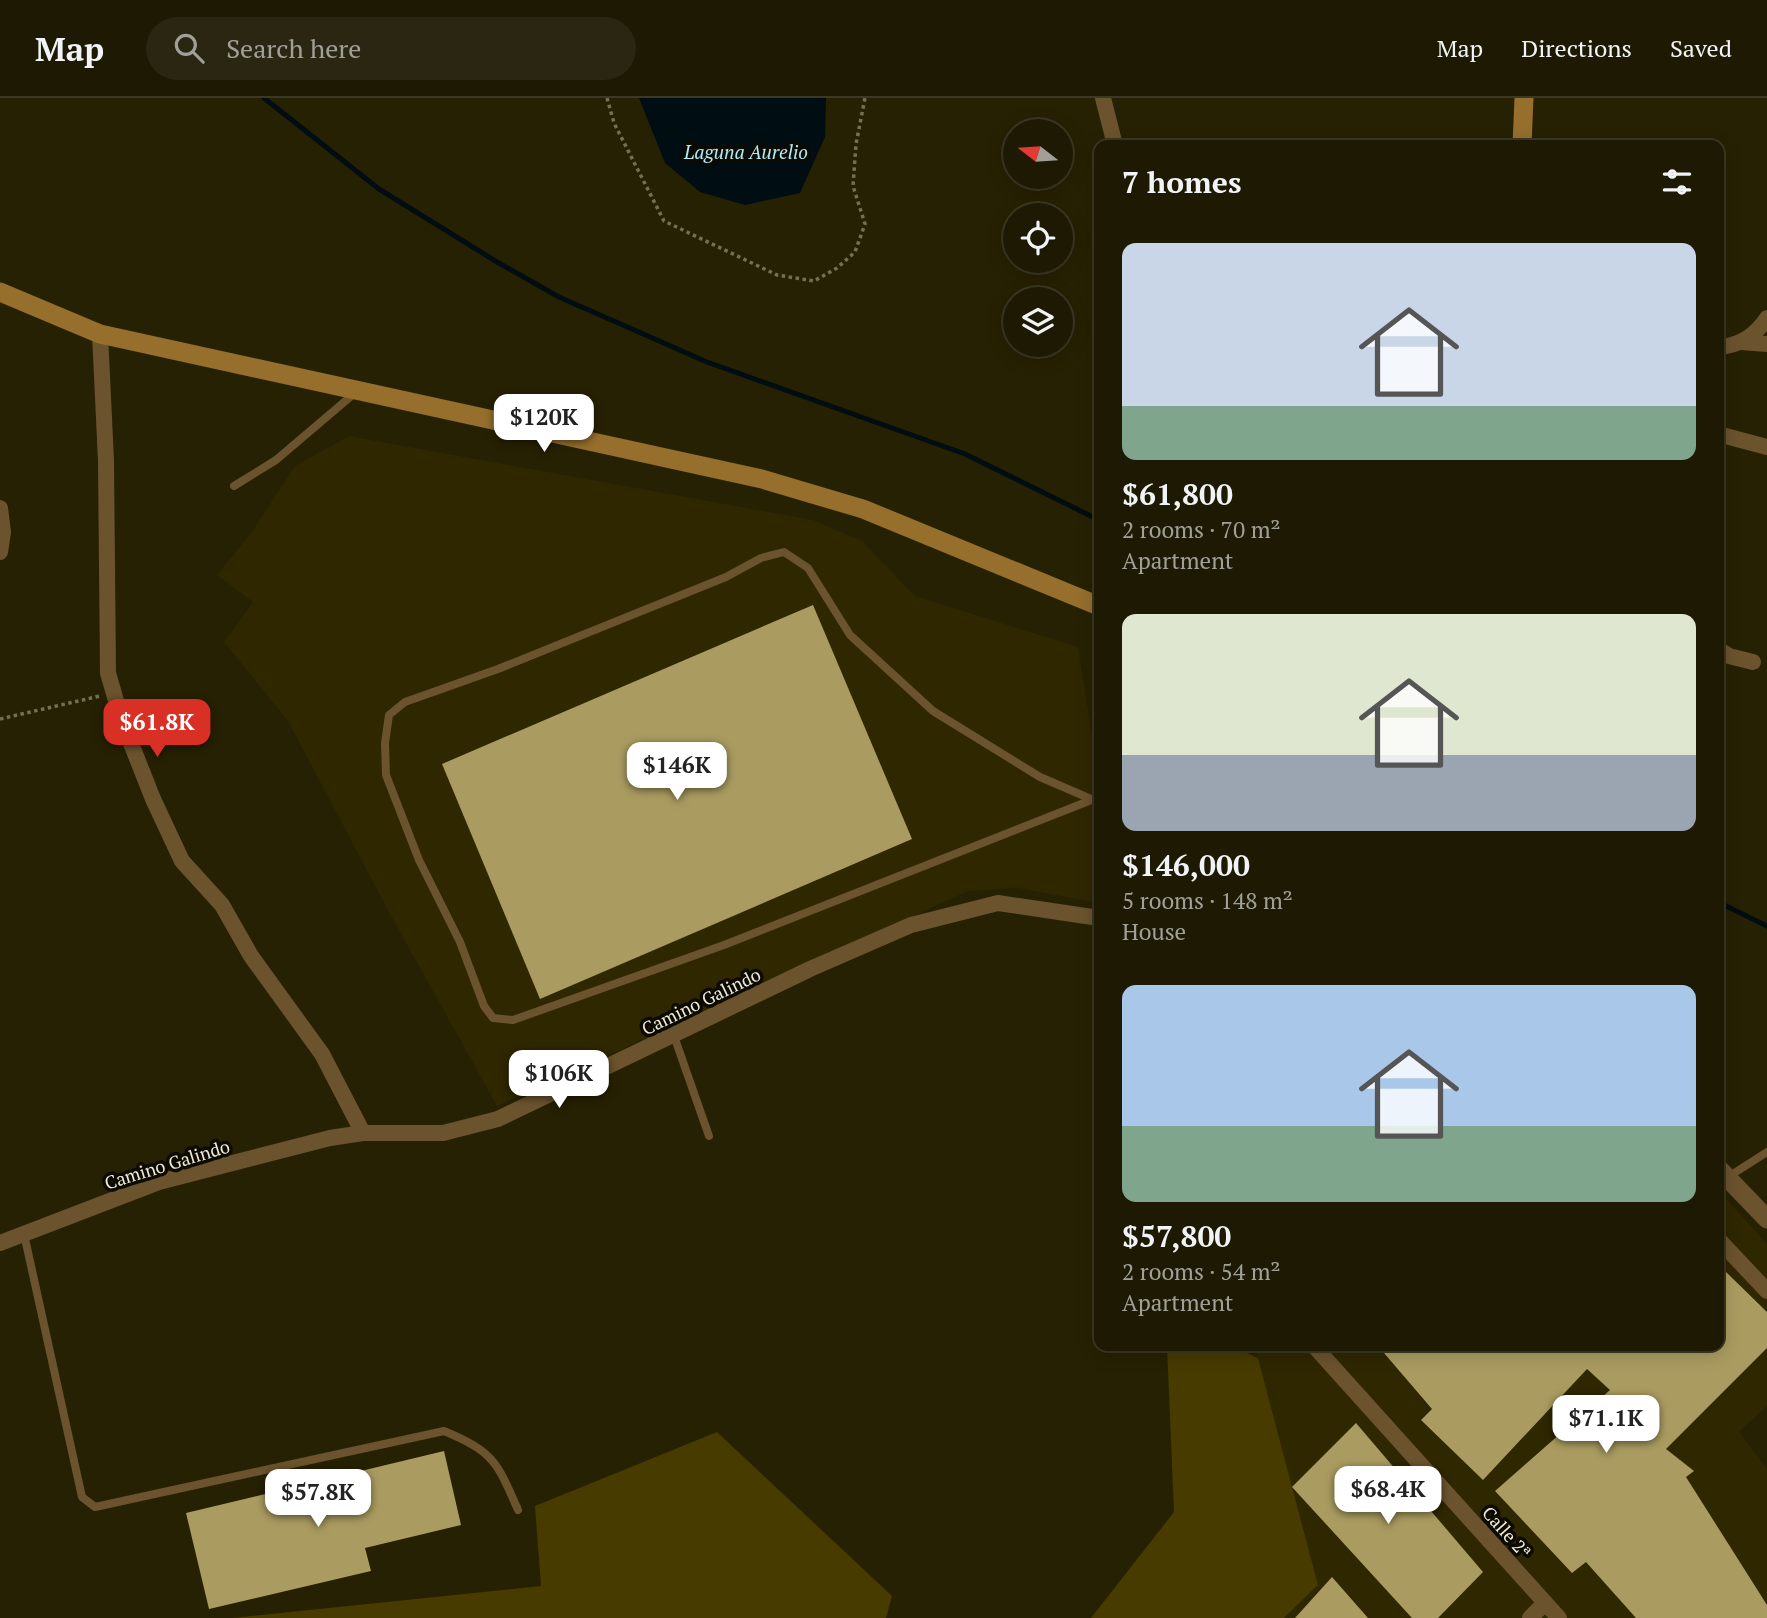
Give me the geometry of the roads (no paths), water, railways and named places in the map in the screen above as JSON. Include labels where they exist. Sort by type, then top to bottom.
[{"type":"main road","points":[[1522,140],[1524,98]]},
{"type":"main road","points":[[0,292],[100,334],[775,483],[863,509],[1094,604]]},
{"type":"street","points":[[1103,98],[1114,140]]},
{"type":"street","points":[[1741,342],[1760,329],[1767,318]]},
{"type":"street","points":[[100,334],[106,474],[108,673],[114,693],[153,799],[182,862],[222,905],[250,956],[322,1054],[363,1133]]},
{"type":"street","points":[[1724,346],[1741,342],[1767,344]]},
{"type":"street","points":[[1724,436],[1767,447]]},
{"type":"street","points":[[0,508],[3,533],[0,552]]},
{"type":"street","points":[[1724,653],[1753,662]]},
{"type":"street","name":"Camino Galindo","points":[[0,1243],[159,1182],[330,1138],[363,1133],[443,1133],[498,1119],[810,969],[911,925],[998,903],[1094,917]]},
{"type":"street","points":[[1724,1173],[1767,1219]]},
{"type":"street","points":[[1724,1245],[1767,1291]]},
{"type":"street","name":"Calle 2ª","points":[[1318,1351],[1559,1618]]},
{"type":"street","points":[[1530,1618],[1545,1603]]},
{"type":"lane","points":[[234,486],[276,460],[356,392]]},
{"type":"lane","points":[[1094,798],[724,945],[513,1020],[493,1018],[484,1006],[460,942],[419,860],[386,775],[385,743],[389,715],[405,702],[498,669],[726,577],[761,558],[784,552],[808,568],[850,635],[933,711],[1040,777],[1094,798]]},
{"type":"lane","points":[[674,1036],[709,1136]]},
{"type":"lane","points":[[1724,1172],[1767,1152]]},
{"type":"lane","points":[[24,1234],[82,1497],[95,1507],[444,1431],[473,1443],[499,1466],[518,1510]]},
{"type":"water","name":"Laguna Aurelio","points":[[639,98],[826,98],[825,137],[800,193],[745,205],[700,192],[665,163]]},
{"type":"waterway","points":[[264,98],[379,189],[559,297],[707,362],[965,454],[1094,518]]},
{"type":"waterway","points":[[1724,905],[1767,926]]}]
